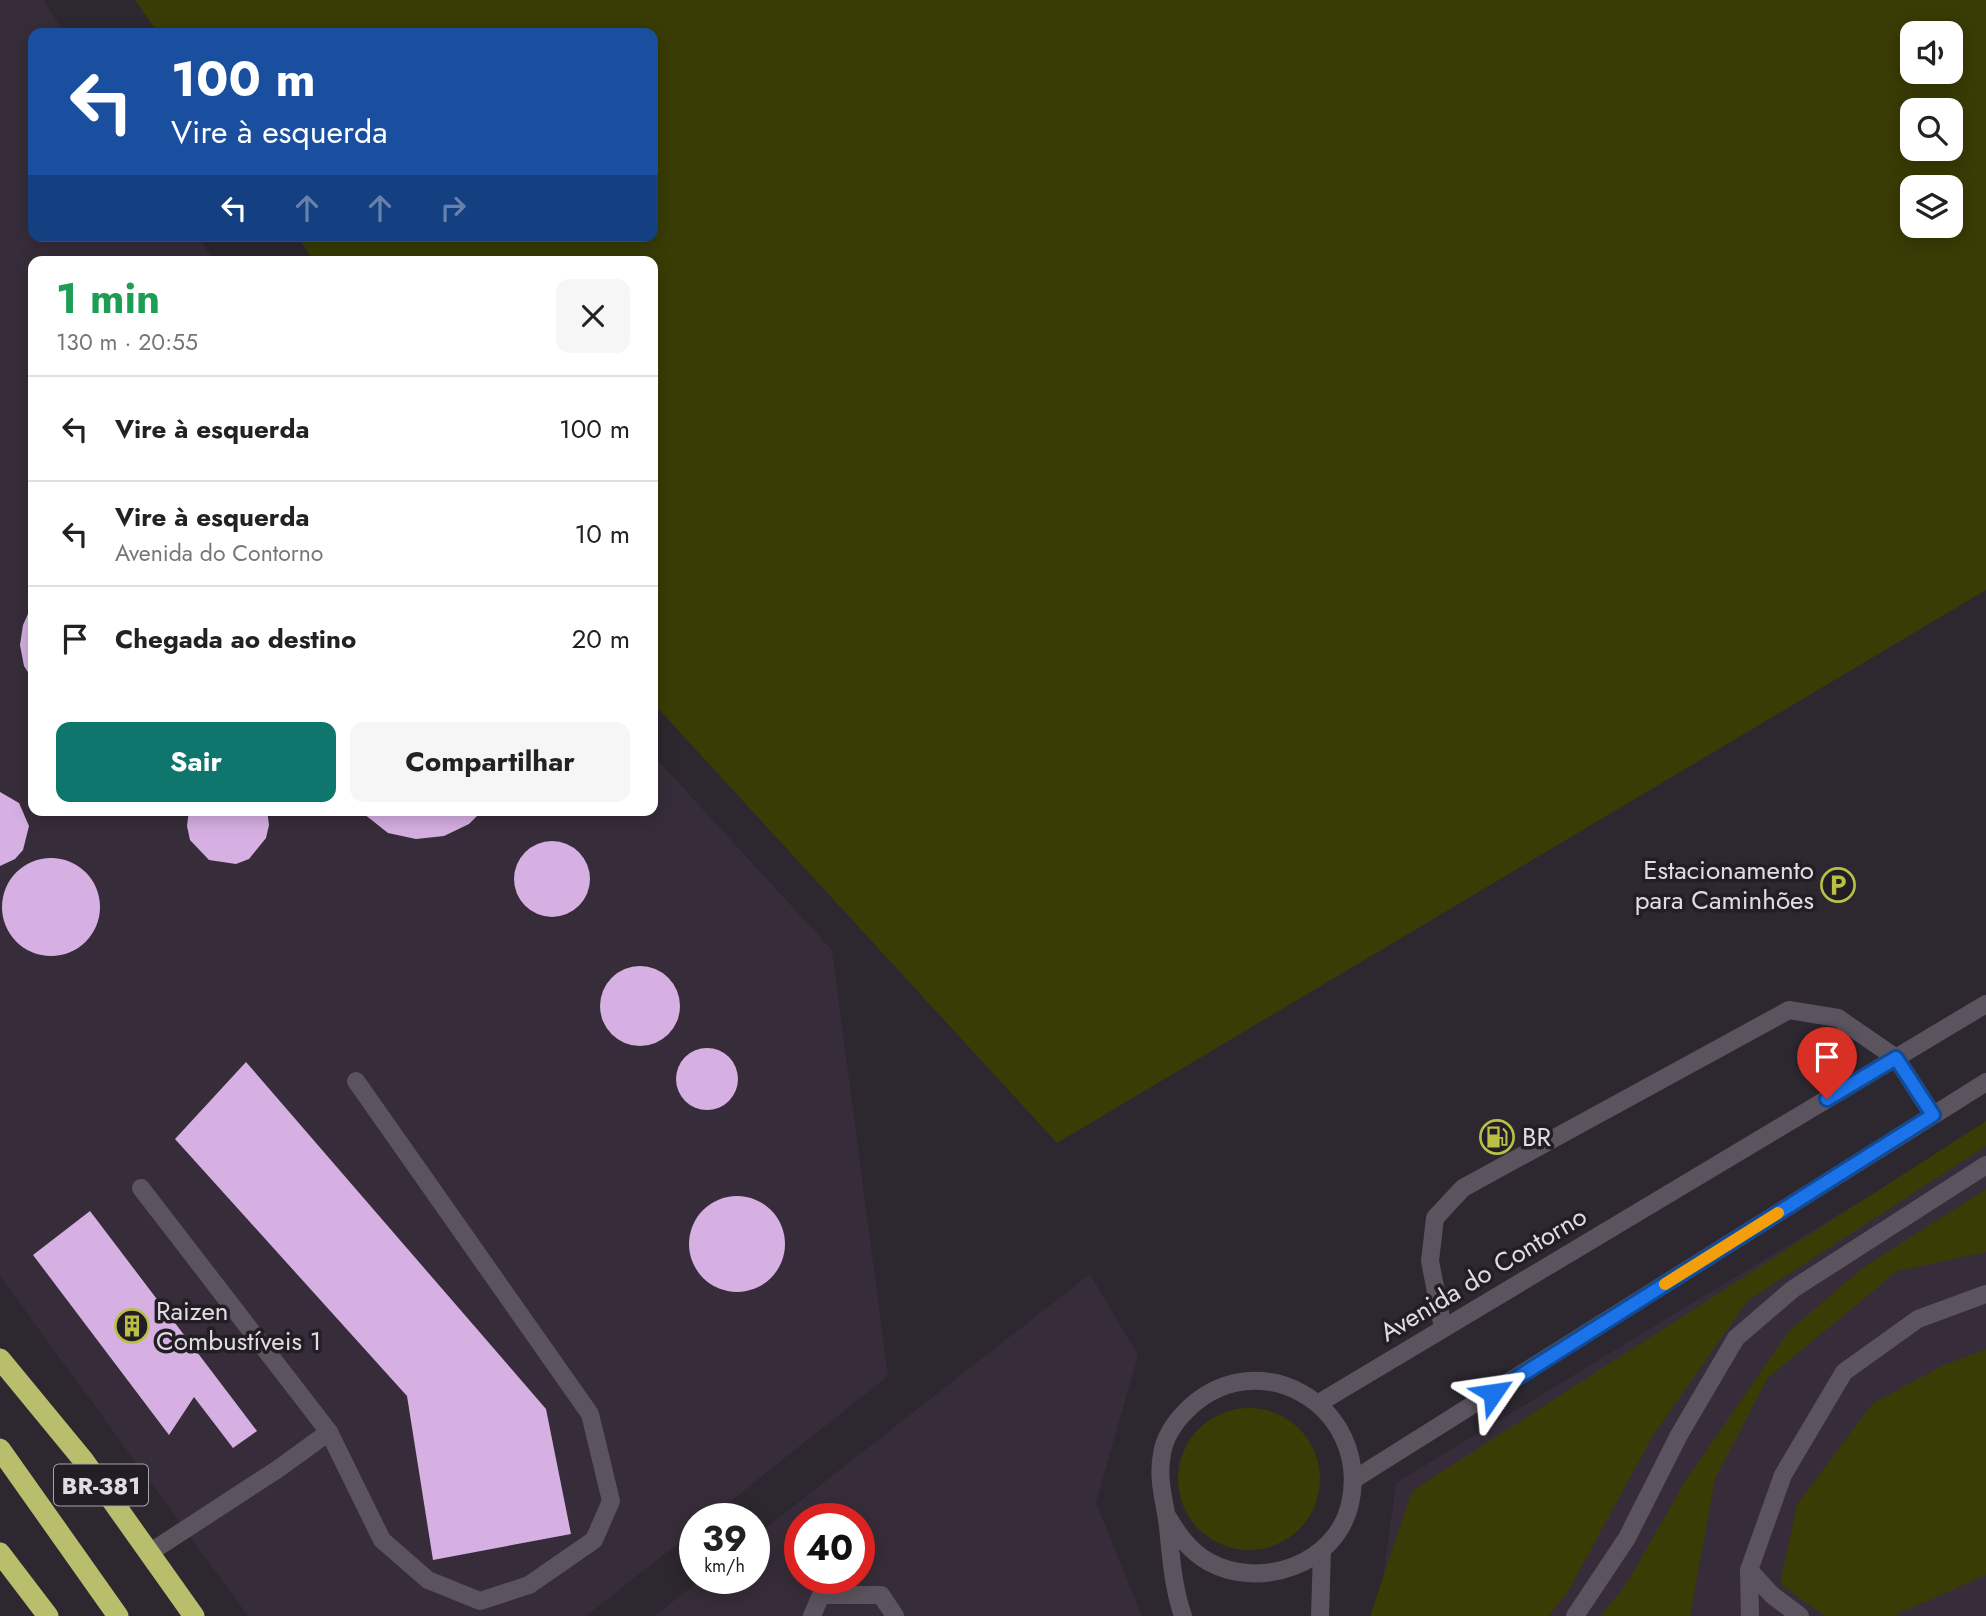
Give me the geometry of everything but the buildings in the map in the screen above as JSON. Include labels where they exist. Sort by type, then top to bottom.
[{"type":"highway","name":"BR-381","points":[[0,1359],[84,1461],[194,1616]]},
{"type":"highway","name":"BR-381","points":[[0,1449],[118,1616]]},
{"type":"highway","points":[[0,1553],[48,1616]]},
{"type":"street","name":"Avenida do Contorno","points":[[1319,1403],[1986,1004]]},
{"type":"street","points":[[1443,1328],[1430,1261],[1435,1218],[1463,1188],[1789,1010],[1838,1018],[1896,1058],[1933,1115]]},
{"type":"street","points":[[141,1188],[329,1432],[382,1540],[428,1580],[480,1601],[529,1585],[594,1540],[611,1501],[590,1414],[356,1081]]},
{"type":"street","points":[[1353,1480],[1986,1082]]},
{"type":"street","points":[[1575,1616],[1627,1538],[1679,1435],[1736,1338],[1793,1289],[1986,1165]]},
{"type":"street","points":[[1750,1616],[1749,1570],[1783,1475],[1844,1373],[1917,1319],[1986,1294]]},
{"type":"street","points":[[1167,1516],[1183,1542],[1208,1562],[1238,1573],[1269,1574],[1299,1565],[1322,1550],[1338,1530],[1350,1506],[1353,1480],[1345,1437],[1319,1403],[1291,1386],[1259,1380],[1227,1384],[1198,1398],[1175,1422],[1162,1451],[1159,1484],[1167,1516],[1176,1595],[1183,1616]]},
{"type":"street","points":[[149,1552],[278,1469],[329,1432]]},
{"type":"street","points":[[1320,1616],[1322,1550]]},
{"type":"street","points":[[1749,1570],[1772,1595],[1800,1616]]},
{"type":"street","points":[[813,1616],[821,1595],[881,1595],[895,1616]]},
{"type":"shaded area","points":[[0,0],[43,0],[62,28],[28,28],[28,242],[202,242],[211,256],[28,256],[28,816],[658,816],[658,760],[832,950],[888,1376],[728,1503],[679,1503],[679,1543],[586,1616],[248,1616],[0,1276]]},
{"type":"shaded area","points":[[135,0],[1986,0],[1986,590],[1057,1143],[658,708],[658,256],[311,256],[301,242],[658,242],[658,28],[155,28]]},
{"type":"shaded area","points":[[1986,1121],[1986,1146],[1747,1301],[1652,1437],[1566,1595],[1548,1616],[1370,1616],[1412,1491]]},
{"type":"shaded area","points":[[1986,1125],[1986,1616],[1378,1616],[1396,1483]]},
{"type":"shaded area","points":[[1986,1189],[1986,1252],[1897,1271],[1767,1379],[1715,1479],[1690,1616],[1600,1616],[1625,1586],[1686,1480],[1789,1331],[1864,1267]]},
{"type":"shaded area","points":[[1090,1274],[1138,1355],[1096,1503],[1142,1616],[654,1616],[683,1594],[770,1594],[770,1524],[784,1514],[784,1594],[875,1594],[875,1503],[797,1503]]},
{"type":"shaded area","points":[[1986,1349],[1986,1575],[1893,1616],[1825,1616],[1780,1584],[1797,1505],[1872,1404],[1942,1366]]},
{"type":"shaded area","points":[[1249,1408],[1276,1414],[1299,1429],[1314,1452],[1320,1479],[1314,1506],[1299,1529],[1276,1544],[1249,1550],[1222,1544],[1199,1529],[1184,1506],[1178,1479],[1184,1452],[1199,1429],[1222,1414]]},
{"type":"slow traffic","points":[[1665,1284],[1778,1213]]},
{"type":"place","name":"Estacionamento para Caminhões","points":[[1838,885]]},
{"type":"place","name":"BR","points":[[1497,1137]]},
{"type":"place","name":"Raizen Combustíveis 1","points":[[132,1326]]},
{"type":"route","points":[[1493,1393],[1933,1115],[1896,1058],[1827,1099]]}]
